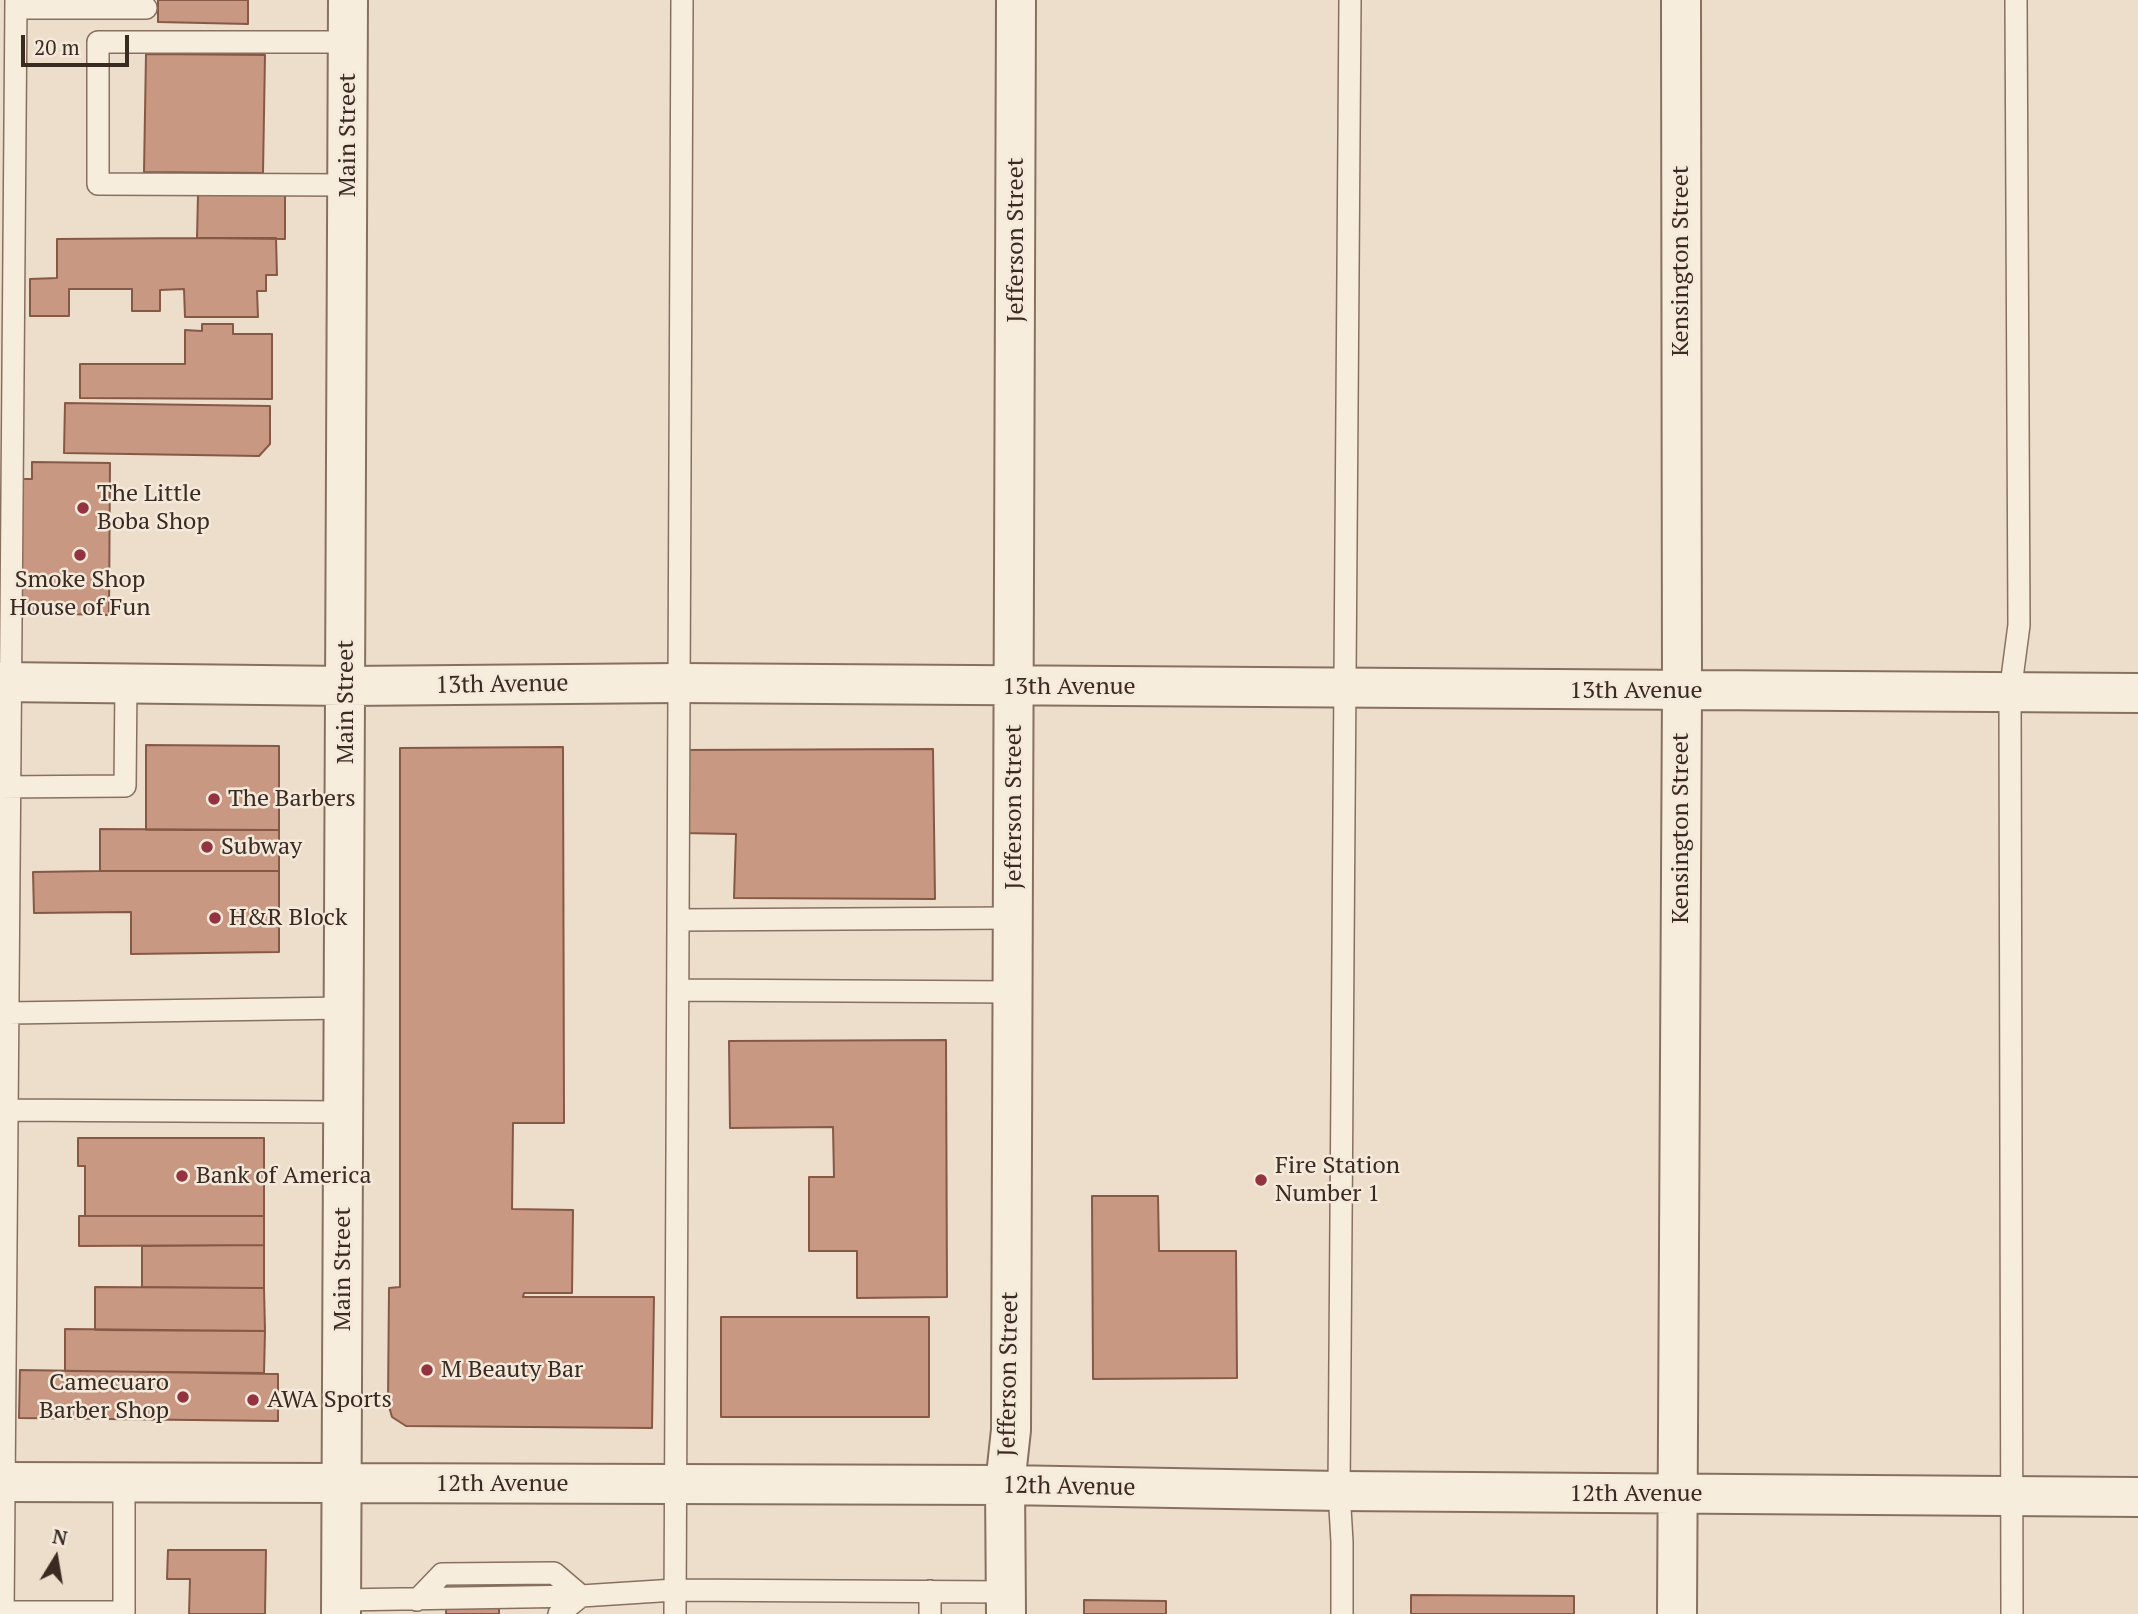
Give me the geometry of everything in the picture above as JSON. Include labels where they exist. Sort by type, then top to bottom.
[{"type":"street","name":"Main Street","points":[[341,1607],[348,0]]},
{"type":"street","name":"Jefferson Street","points":[[1006,1603],[1006,1485],[1011,1430],[1016,0]]},
{"type":"street","name":"Kensington Street","points":[[1676,1614],[1682,691],[1681,0]]},
{"type":"street","name":"13th Avenue","points":[[5,681],[346,686],[678,683],[2138,693]]},
{"type":"street","name":"12th Avenue","points":[[2,1482],[1006,1485],[1339,1491],[2138,1497]]},
{"type":"lane","points":[[675,1614],[682,0]]},
{"type":"lane","points":[[1342,1614],[1339,1491],[1350,0]]},
{"type":"lane","points":[[2012,1614],[2010,693],[2019,625],[2016,0]]},
{"type":"lane","points":[[124,1483],[124,1612],[4,1613],[3,1227],[7,1110],[5,681],[16,4],[146,8]]},
{"type":"lane","points":[[348,42],[98,41],[98,184],[348,185]]},
{"type":"lane","points":[[5,787],[125,786],[126,684]]},
{"type":"lane","points":[[678,920],[1013,918]]},
{"type":"lane","points":[[678,990],[1013,992]]},
{"type":"lane","points":[[5,1018],[345,1008]]},
{"type":"lane","points":[[7,1110],[344,1112]]},
{"type":"lane","points":[[341,1607],[417,1600],[442,1574],[554,1573],[581,1596]]},
{"type":"lane","points":[[559,1614],[581,1596],[675,1590],[930,1591],[1006,1603]]},
{"type":"lane","points":[[930,1591],[930,1614]]},
{"type":"lane","points":[[417,1600],[436,1614]]},
{"type":"building","points":[[158,0],[248,0],[248,24],[158,22]]},
{"type":"building","points":[[146,54],[265,55],[263,173],[144,172]]},
{"type":"building","points":[[198,195],[285,195],[285,239],[197,238]]},
{"type":"building","points":[[276,238],[277,275],[266,275],[266,291],[257,291],[258,317],[185,317],[184,289],[160,290],[160,311],[132,311],[132,289],[69,289],[69,316],[30,316],[30,279],[57,278],[57,239]]},
{"type":"building","points":[[202,324],[233,324],[233,334],[272,334],[272,399],[80,398],[80,364],[185,364],[185,330],[202,331]]},
{"type":"building","points":[[65,403],[270,406],[270,444],[259,456],[64,453]]},
{"type":"building","points":[[32,462],[110,463],[109,615],[19,613],[21,479],[32,479]]},
{"type":"building","points":[[146,745],[279,746],[279,830],[146,830]]},
{"type":"building","points":[[563,747],[564,1123],[513,1123],[512,1209],[573,1210],[572,1293],[524,1293],[523,1297],[654,1297],[652,1428],[406,1426],[392,1417],[388,1403],[389,1288],[400,1287],[400,748]]},
{"type":"building","points":[[933,749],[935,899],[734,898],[736,834],[683,833],[681,750]]},
{"type":"building","points":[[100,829],[279,830],[279,871],[100,871]]},
{"type":"building","points":[[279,871],[279,952],[131,954],[131,912],[34,913],[33,872]]},
{"type":"building","points":[[946,1040],[947,1297],[857,1298],[857,1251],[809,1251],[809,1177],[834,1177],[833,1127],[730,1128],[729,1041]]},
{"type":"building","points":[[78,1138],[264,1138],[264,1216],[85,1216],[85,1166],[78,1166]]},
{"type":"building","points":[[1092,1196],[1158,1196],[1159,1251],[1236,1251],[1237,1378],[1093,1379]]},
{"type":"building","points":[[79,1216],[264,1216],[264,1245],[79,1246]]},
{"type":"building","points":[[264,1245],[264,1288],[142,1287],[142,1246]]},
{"type":"building","points":[[95,1287],[264,1288],[265,1331],[95,1330]]},
{"type":"building","points":[[721,1317],[929,1317],[929,1417],[721,1417]]},
{"type":"building","points":[[65,1329],[265,1331],[264,1373],[65,1371]]},
{"type":"building","points":[[20,1370],[278,1374],[278,1421],[19,1418]]},
{"type":"building","points":[[168,1550],[266,1550],[265,1614],[189,1614],[190,1579],[167,1579]]},
{"type":"building","points":[[447,1578],[499,1579],[499,1614],[446,1614]]},
{"type":"building","points":[[1411,1595],[1574,1596],[1574,1614],[1411,1614]]},
{"type":"building","points":[[1084,1600],[1166,1601],[1166,1614],[1084,1614]]},
{"type":"place","name":"The Little Boba Shop","points":[[83,508]]},
{"type":"place","name":"Smoke Shop House of Fun","points":[[80,555]]},
{"type":"place","name":"The Barbers","points":[[214,799]]},
{"type":"place","name":"Subway","points":[[207,847]]},
{"type":"place","name":"H&R Block","points":[[215,918]]},
{"type":"place","name":"Bank of America","points":[[182,1176]]},
{"type":"place","name":"Fire Station Number 1","points":[[1261,1180]]},
{"type":"place","name":"M Beauty Bar","points":[[427,1370]]},
{"type":"place","name":"Camecuaro Barber Shop","points":[[183,1397]]},
{"type":"place","name":"AWA Sports","points":[[253,1400]]}]
